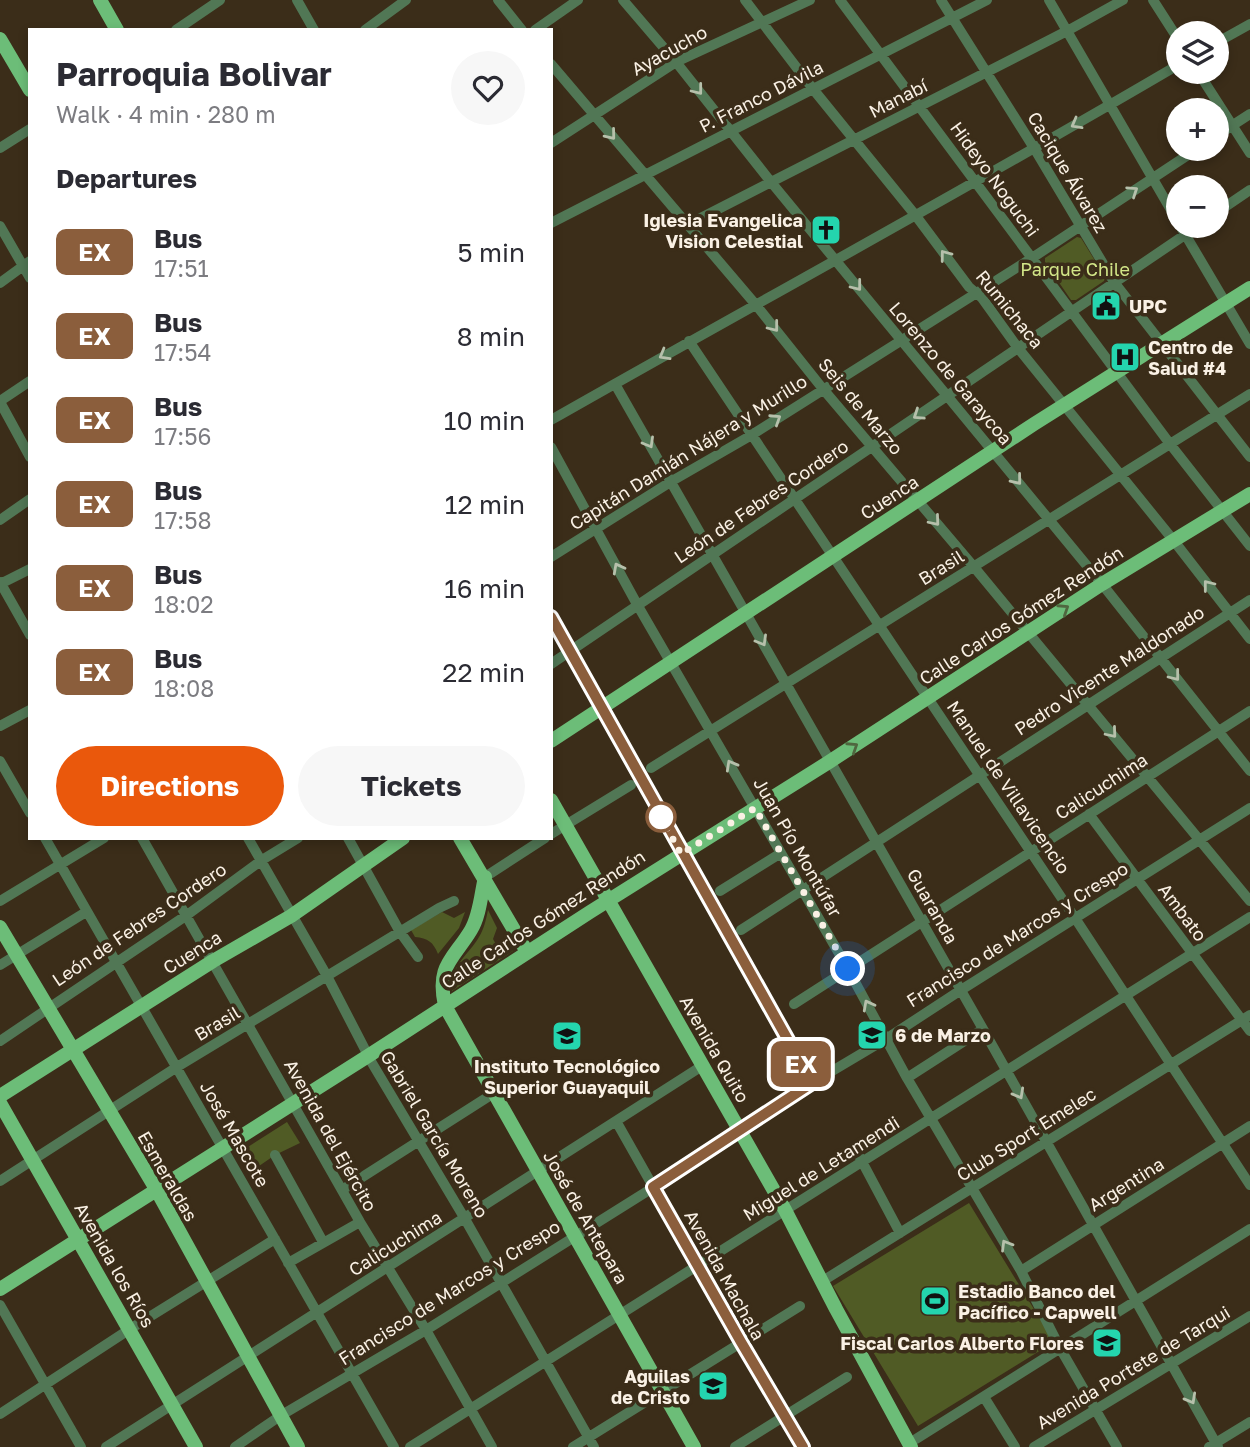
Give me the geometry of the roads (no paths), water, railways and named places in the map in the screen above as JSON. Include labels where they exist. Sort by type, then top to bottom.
[{"type":"main road","points":[[100,0],[116,28]]},
{"type":"main road","points":[[0,39],[28,87]]},
{"type":"main road","name":"Cuenca","points":[[553,740],[993,451],[1035,431],[1065,405],[1250,288]]},
{"type":"main road","name":"Calle Carlos Gómez Rendón","points":[[0,1289],[368,1056],[527,951],[829,762],[1102,584],[1250,494]]},
{"type":"main road","name":"Avenida Quito","points":[[553,803],[785,1210],[881,1394],[902,1414],[916,1445]]},
{"type":"main road","name":"Cuenca","points":[[0,1096],[72,1053],[213,961],[291,916],[400,840]]},
{"type":"main road","points":[[461,840],[527,951]]},
{"type":"main road","points":[[444,1006],[442,995],[445,971],[449,960],[476,919],[485,877]]},
{"type":"main road","name":"Esmeraldas","points":[[0,927],[9,960]]},
{"type":"main road","name":"Esmeraldas","points":[[0,938],[9,960],[72,1053],[153,1191],[202,1284],[278,1418],[298,1447]]},
{"type":"main road","name":"José de Antepara","points":[[444,1006],[694,1447]]},
{"type":"main road","name":"Avenida los Ríos","points":[[0,1103],[74,1242],[127,1331],[188,1447]]},
{"type":"main road","name":"Avenida los Ríos","points":[[0,1118],[30,1162]]},
{"type":"main road","name":"Avenida los Ríos","points":[[169,1408],[196,1447]]},
{"type":"main road","name":"Esmeraldas","points":[[278,1418],[290,1447]]},
{"type":"street","points":[[179,28],[220,0]]},
{"type":"street","points":[[297,0],[313,28]]},
{"type":"street","points":[[368,28],[406,0]]},
{"type":"street","points":[[498,0],[520,28]]},
{"type":"street","points":[[538,28],[578,0]]},
{"type":"street","points":[[626,4],[642,0]]},
{"type":"street","name":"Rumichaca","points":[[745,0],[1250,639]]},
{"type":"street","name":"Ayacucho","points":[[553,142],[676,62],[810,0]]},
{"type":"street","name":"Hideyo Noguchi","points":[[840,0],[1170,444],[1250,546]]},
{"type":"street","name":"Cacique Álvarez","points":[[941,0],[1114,282],[1250,457]]},
{"type":"street","name":"P. Franco Dávila","points":[[553,222],[986,0]]},
{"type":"street","points":[[1049,0],[1166,202]]},
{"type":"street","name":"Manabí","points":[[687,225],[1123,0]]},
{"type":"street","points":[[1153,0],[1166,21]]},
{"type":"street","name":"Lorenzo de Garaycoa","points":[[626,4],[1102,584],[1250,771]]},
{"type":"street","points":[[1229,36],[1250,24]]},
{"type":"street","name":"Seis de Marzo","points":[[553,66],[756,305],[1250,901]]},
{"type":"street","points":[[553,419],[1166,72]]},
{"type":"street","points":[[1206,84],[1250,153]]},
{"type":"street","points":[[1229,127],[1250,114]]},
{"type":"street","points":[[0,148],[28,129]]},
{"type":"street","name":"Capitán Damián Nájera y Murillo","points":[[553,556],[901,341],[1178,161]]},
{"type":"street","points":[[1229,204],[1250,190]]},
{"type":"street","points":[[0,226],[26,264],[0,283]]},
{"type":"street","name":"León de Febres Cordero","points":[[553,663],[1072,311],[1114,282],[1169,238]]},
{"type":"street","points":[[1187,238],[1250,344]]},
{"type":"street","name":"Manuel de Villavicencio","points":[[689,341],[1250,1185]]},
{"type":"street","points":[[28,382],[0,402],[28,453]]},
{"type":"street","name":"Guaranda","points":[[615,384],[1007,1071],[1214,1446]]},
{"type":"street","name":"Brasil","points":[[651,768],[1250,394]]},
{"type":"street","name":"Juan Pío Montúfar","points":[[553,451],[638,606],[848,969],[907,1078],[1021,1271],[1060,1348],[1117,1447]]},
{"type":"street","points":[[0,520],[28,500]]},
{"type":"street","points":[[28,570],[0,583],[28,632]]},
{"type":"street","name":"Pedro Vicente Maldonado","points":[[741,930],[1250,600]]},
{"type":"street","points":[[0,726],[28,711]]},
{"type":"street","name":"Calicuchima","points":[[794,1004],[1250,711]]},
{"type":"street","points":[[0,761],[28,810]]},
{"type":"street","points":[[553,833],[631,785]]},
{"type":"street","name":"Francisco de Marcos y Crespo","points":[[235,1447],[278,1418],[501,1283],[740,1132],[812,1083],[1250,808]]},
{"type":"street","name":"Ambato","points":[[1089,814],[1192,954],[1246,1018],[1250,1031]]},
{"type":"street","name":"José Mascote","points":[[46,840],[394,1447]]},
{"type":"street","points":[[0,901],[101,840]]},
{"type":"street","name":"Avenida del Ejército","points":[[143,840],[360,1222],[426,1330],[492,1447]]},
{"type":"street","name":"Gabriel García Moreno","points":[[249,840],[327,976],[368,1056],[465,1219],[591,1442]]},
{"type":"street","name":"León de Febres Cordero","points":[[0,1041],[295,840]]},
{"type":"street","points":[[349,840],[418,957]]},
{"type":"street","points":[[485,877],[542,840]]},
{"type":"street","points":[[719,891],[781,853]]},
{"type":"street","name":"Brasil","points":[[0,1181],[177,1067],[454,901]]},
{"type":"street","points":[[9,960],[86,912]]},
{"type":"street","name":"Miguel de Letamendi","points":[[410,1447],[699,1266],[860,1158],[931,1119],[1250,917]]},
{"type":"street","name":"Club Sport Emelec","points":[[821,1282],[1246,1018]]},
{"type":"street","points":[[907,1078],[983,1029]]},
{"type":"street","name":"Calicuchima","points":[[106,1447],[702,1066]]},
{"type":"street","points":[[342,1190],[494,1093]]},
{"type":"street","name":"Avenida Machala","points":[[616,1121],[803,1447]]},
{"type":"street","name":"Argentina","points":[[1021,1271],[1250,1126]]},
{"type":"street","points":[[275,1155],[323,1242]]},
{"type":"street","points":[[860,1158],[900,1233]]},
{"type":"street","points":[[288,1263],[360,1222]]},
{"type":"street","points":[[916,1445],[984,1396],[1250,1229]]},
{"type":"street","points":[[0,1414],[275,1239]]},
{"type":"street","points":[[0,1305],[81,1447]]},
{"type":"street","points":[[573,1447],[591,1442],[663,1392],[800,1306]]},
{"type":"street","name":"Avenida Portete de Tarqui","points":[[1034,1447],[1250,1316]]},
{"type":"street","points":[[735,1447],[847,1377]]},
{"type":"street","points":[[984,1396],[1015,1447]]},
{"type":"street","points":[[1214,1446],[1250,1422]]},
{"type":"place","name":"Iglesia Evangelica Vision Celestial","points":[[826,230]]},
{"type":"place","name":"UPC","points":[[1106,306]]},
{"type":"place","name":"Centro de Salud #4","points":[[1125,357]]},
{"type":"place","name":"6 de Marzo","points":[[872,1035]]},
{"type":"place","name":"Instituto Tecnológico Superior Guayaquil","points":[[567,1036]]},
{"type":"place","name":"Estadio Banco del Pacífico - Capwell","points":[[935,1301]]},
{"type":"place","name":"Fiscal Carlos Alberto Flores","points":[[1107,1343]]},
{"type":"place","name":"Aguilas de Cristo","points":[[713,1386]]},
{"type":"park label","name":"Parque Chile","points":[[1075,269]]}]
